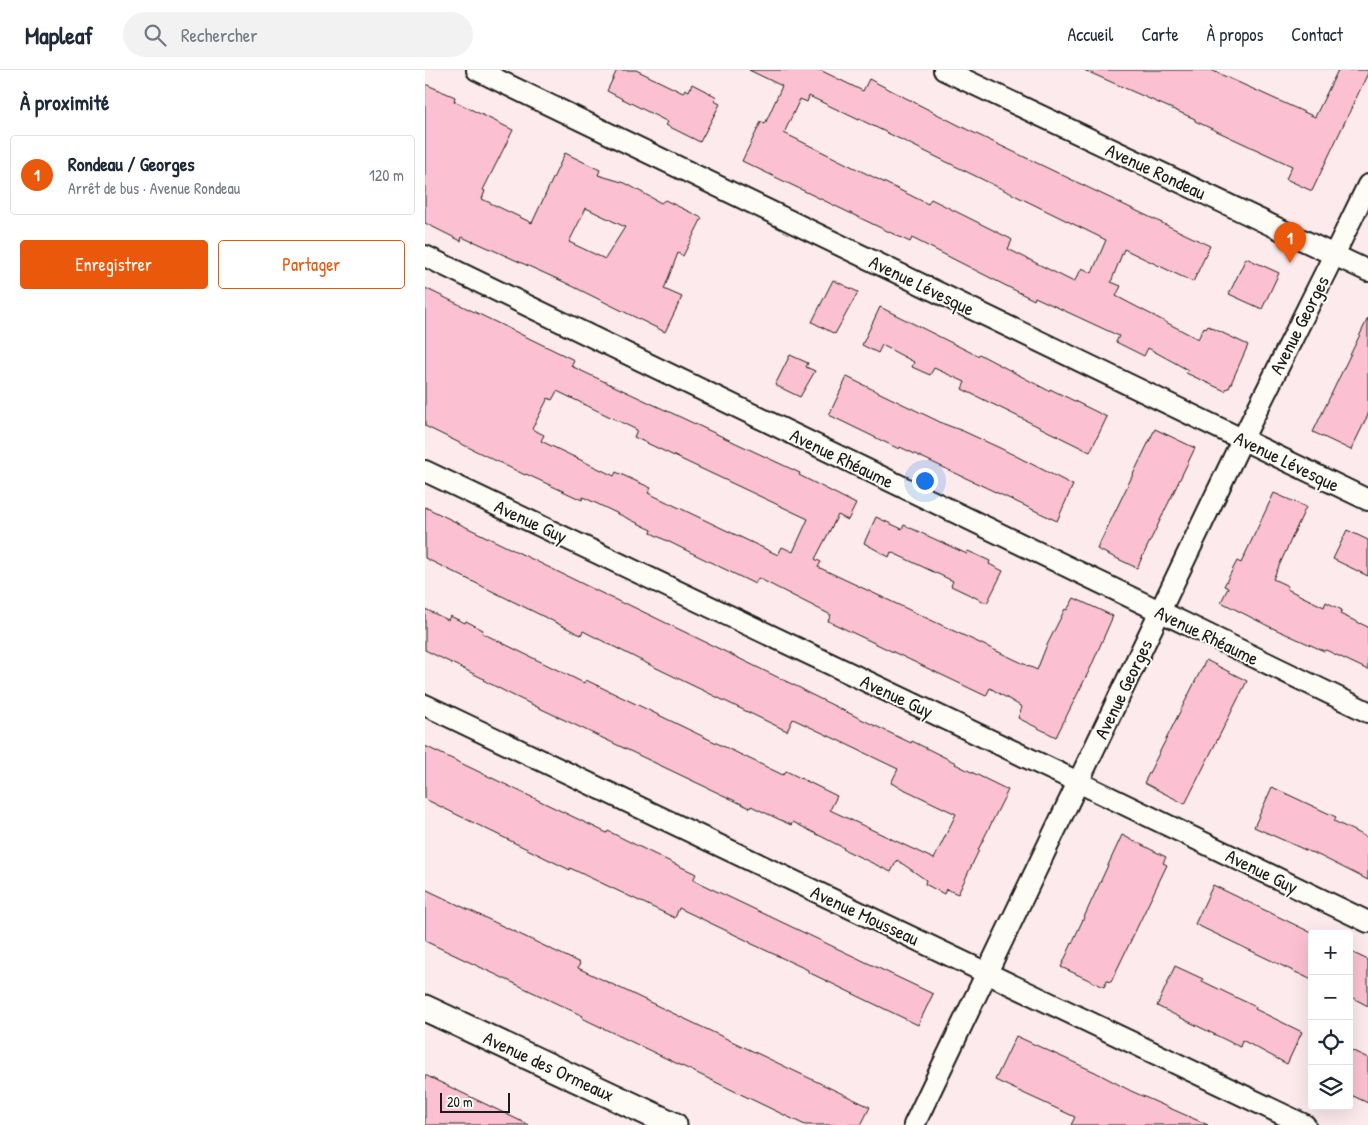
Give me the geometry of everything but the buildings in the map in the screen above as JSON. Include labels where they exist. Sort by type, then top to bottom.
[{"type":"street","name":"Avenue Lévesque","points":[[477,70],[1368,500]]},
{"type":"street","name":"Avenue Rondeau","points":[[944,70],[1368,271]]},
{"type":"street","name":"Avenue Georges","points":[[914,1125],[1242,440],[1368,185]]},
{"type":"street","name":"Avenue Rhéaume","points":[[425,256],[1368,712]]},
{"type":"street","name":"Avenue Guy","points":[[425,471],[1368,922]]},
{"type":"street","name":"Avenue Mousseau","points":[[425,705],[1305,1125]]},
{"type":"street","name":"Avenue des Ormeaux","points":[[425,1008],[673,1125]]},
{"type":"place","name":"Rondeau / Georges","points":[[1290,263]]}]
